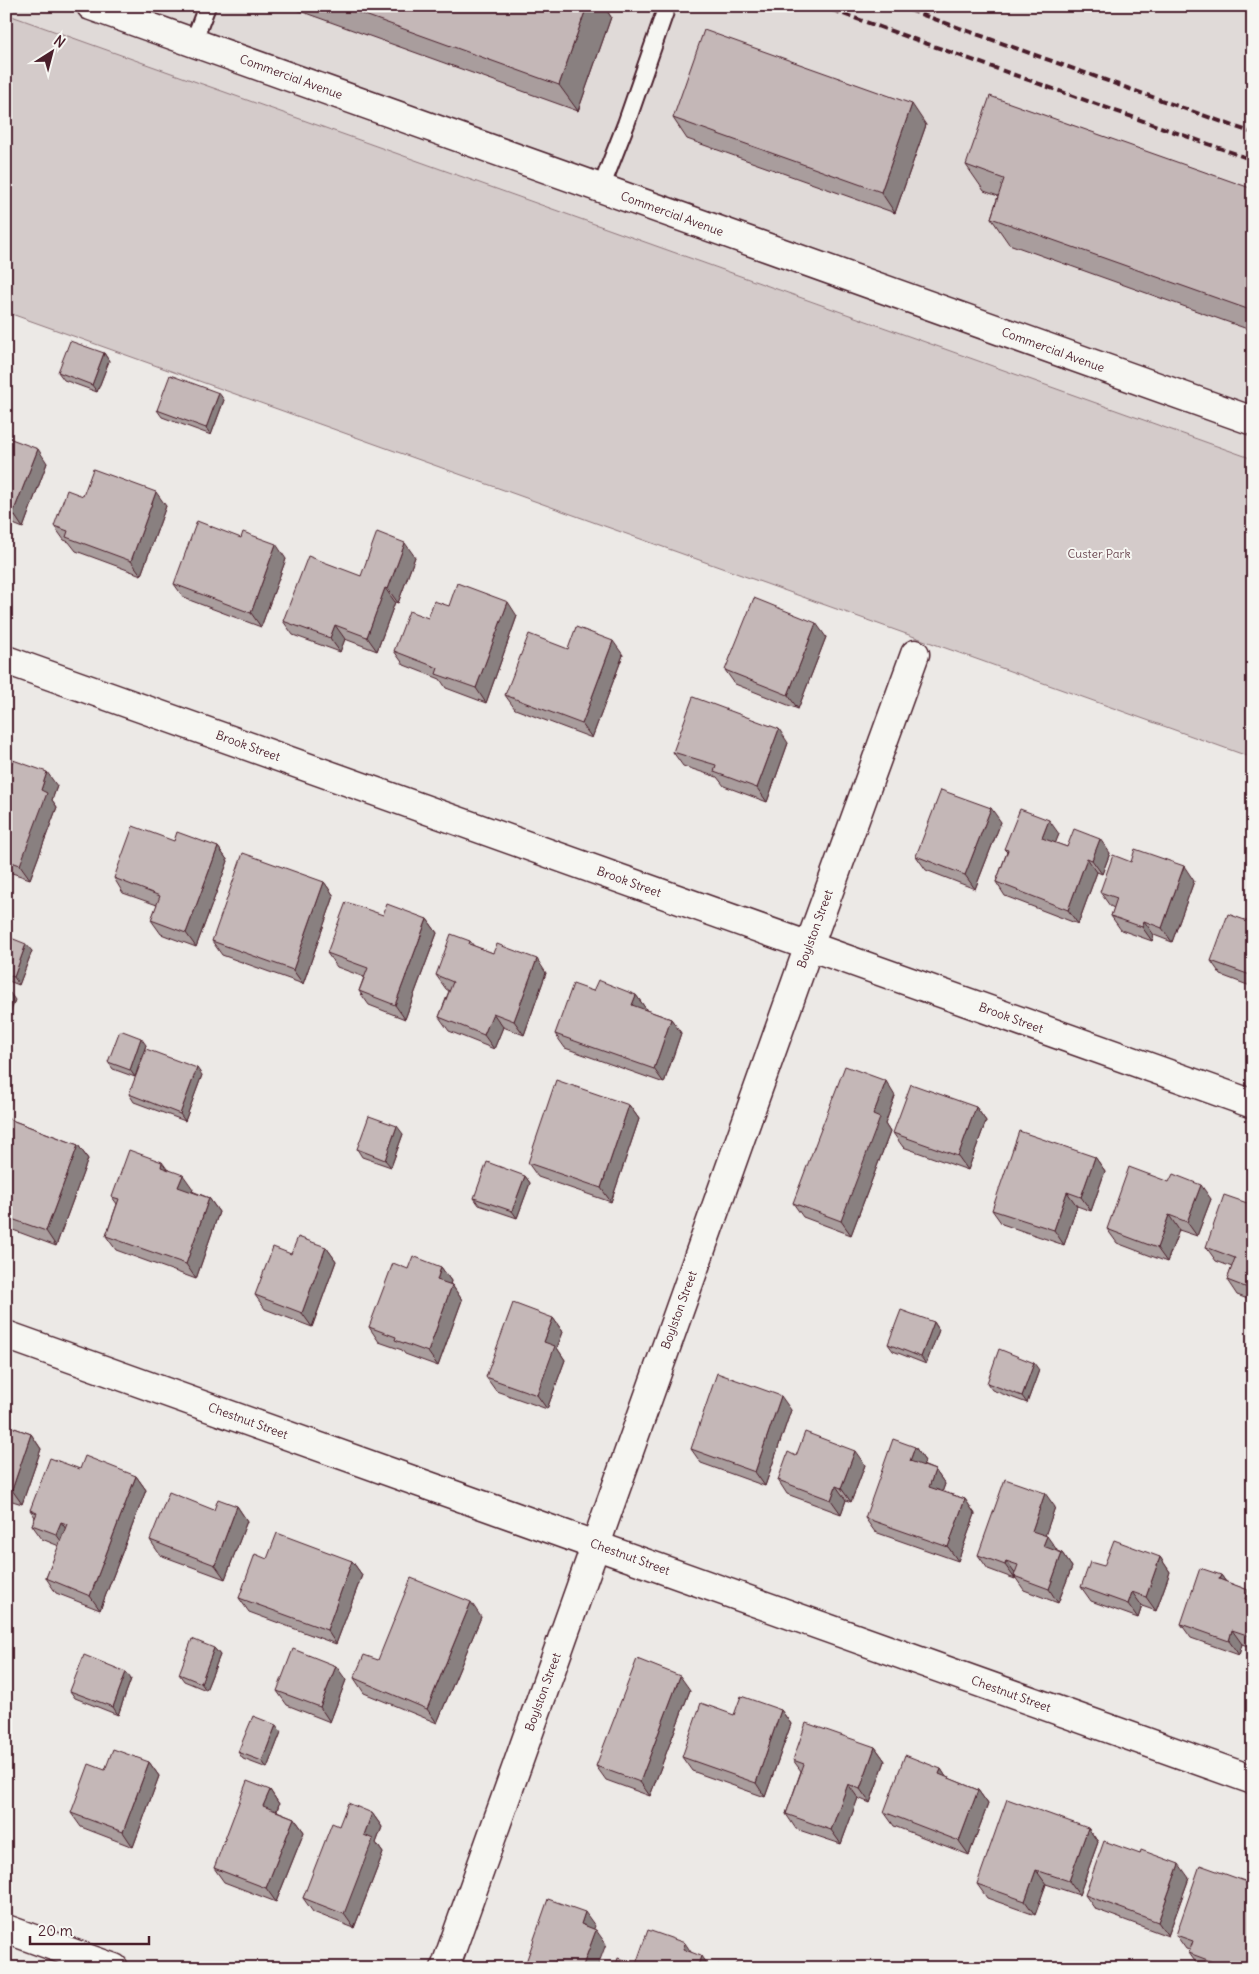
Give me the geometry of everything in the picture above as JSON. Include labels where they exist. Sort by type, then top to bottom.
[{"type":"street","name":"Commercial Avenue","points":[[91,6],[1253,421]]},
{"type":"street","name":"Boylston Street","points":[[445,1968],[915,654]]},
{"type":"street","name":"Brook Street","points":[[6,660],[1253,1104]]},
{"type":"street","name":"Chestnut Street","points":[[6,1335],[1253,1780]]},
{"type":"street","points":[[6,1930],[114,1968]]},
{"type":"lane","points":[[193,42],[207,6]]},
{"type":"lane","points":[[600,188],[626,124],[667,6]]},
{"type":"shaded area","points":[[6,6],[1253,6],[1253,459],[6,14]]},
{"type":"green space","name":"Custer Park","points":[[6,14],[1253,459],[1253,758],[6,312]]},
{"type":"building","points":[[340,6],[587,6],[559,85]]},
{"type":"building","points":[[704,30],[912,104],[881,192],[673,118]]},
{"type":"building","points":[[990,96],[1253,189],[1253,311],[991,218],[1004,179],[966,165]]},
{"type":"building","points":[[70,341],[104,353],[92,385],[58,372]]},
{"type":"building","points":[[170,375],[219,393],[206,428],[157,410]]},
{"type":"building","points":[[6,437],[38,449],[13,513],[6,511]]},
{"type":"building","points":[[93,469],[156,492],[131,561],[66,537],[68,531],[54,526],[67,490],[83,496]]},
{"type":"building","points":[[197,521],[241,538],[243,532],[276,544],[251,613],[174,584]]},
{"type":"building","points":[[377,532],[405,543],[388,589],[385,588],[367,637],[335,625],[330,638],[283,621],[308,556],[361,576]]},
{"type":"building","points":[[457,583],[508,602],[476,688],[436,674],[438,668],[394,651],[409,611],[428,618],[434,601],[449,606]]},
{"type":"building","points":[[754,598],[816,623],[788,695],[725,670]]},
{"type":"building","points":[[576,627],[613,641],[582,724],[505,695],[529,634],[568,649]]},
{"type":"building","points":[[693,697],[779,729],[757,788],[714,772],[716,765],[673,752]]},
{"type":"building","points":[[13,760],[47,772],[41,790],[47,793],[20,865],[6,860],[6,777]]},
{"type":"building","points":[[941,790],[991,808],[965,875],[916,856]]},
{"type":"building","points":[[1020,809],[1049,820],[1042,838],[1067,847],[1074,829],[1100,839],[1092,860],[1087,858],[1068,910],[996,882],[1008,850],[1004,849]]},
{"type":"building","points":[[133,826],[174,841],[177,832],[218,847],[186,933],[151,920],[160,896],[114,878]]},
{"type":"building","points":[[1135,849],[1184,866],[1162,928],[1144,921],[1142,927],[1111,916],[1117,898],[1100,892],[1113,855],[1131,862]]},
{"type":"building","points":[[243,853],[324,882],[293,970],[212,941]]},
{"type":"building","points":[[346,902],[383,915],[387,904],[427,919],[395,1005],[359,991],[368,968],[327,953]]},
{"type":"building","points":[[1228,914],[1253,923],[1253,976],[1211,961]]},
{"type":"building","points":[[451,934],[470,941],[469,944],[493,953],[497,944],[537,959],[514,1021],[493,1013],[484,1035],[439,1017],[453,982],[436,975]]},
{"type":"building","points":[[6,936],[26,944],[14,977],[6,974]]},
{"type":"building","points":[[598,980],[636,995],[632,1005],[671,1019],[654,1069],[555,1034],[573,984],[593,991]]},
{"type":"building","points":[[6,991],[10,993],[6,1005]]},
{"type":"building","points":[[120,1030],[141,1038],[130,1070],[108,1062]]},
{"type":"building","points":[[146,1049],[197,1068],[180,1114],[129,1094]]},
{"type":"building","points":[[845,1066],[886,1081],[873,1115],[880,1118],[841,1221],[793,1203]]},
{"type":"building","points":[[556,1080],[629,1105],[601,1188],[528,1163]]},
{"type":"building","points":[[911,1084],[976,1107],[958,1156],[893,1133]]},
{"type":"building","points":[[369,1116],[397,1126],[385,1160],[357,1149]]},
{"type":"building","points":[[6,1118],[78,1145],[46,1231],[6,1217],[6,1208],[11,1195],[6,1193]]},
{"type":"building","points":[[1019,1131],[1095,1157],[1081,1197],[1067,1192],[1054,1230],[992,1210]]},
{"type":"building","points":[[129,1150],[162,1162],[161,1167],[183,1175],[178,1187],[209,1198],[186,1264],[106,1236],[119,1199],[112,1197]]},
{"type":"building","points":[[487,1162],[525,1176],[512,1211],[474,1198]]},
{"type":"building","points":[[1129,1167],[1169,1182],[1173,1174],[1201,1185],[1187,1222],[1169,1215],[1157,1248],[1107,1229]]},
{"type":"building","points":[[1224,1195],[1253,1205],[1253,1290],[1227,1280],[1235,1258],[1206,1247]]},
{"type":"building","points":[[298,1237],[326,1247],[302,1313],[255,1295],[273,1247],[291,1254]]},
{"type":"building","points":[[413,1256],[441,1267],[437,1280],[452,1285],[428,1352],[395,1340],[396,1337],[369,1327],[393,1263],[408,1269]]},
{"type":"building","points":[[513,1303],[553,1318],[544,1342],[555,1346],[537,1395],[486,1377]]},
{"type":"building","points":[[901,1310],[934,1322],[921,1357],[888,1344]]},
{"type":"building","points":[[999,1349],[1034,1363],[1022,1396],[987,1383]]},
{"type":"building","points":[[717,1373],[781,1396],[755,1472],[691,1449]]},
{"type":"building","points":[[6,1425],[31,1434],[12,1490],[6,1488]]},
{"type":"building","points":[[805,1432],[855,1451],[841,1488],[836,1486],[831,1500],[778,1480],[788,1452],[796,1456]]},
{"type":"building","points":[[893,1439],[915,1447],[910,1461],[935,1470],[929,1487],[965,1499],[948,1547],[865,1518]]},
{"type":"building","points":[[85,1456],[136,1476],[90,1596],[46,1578],[67,1524],[61,1522],[56,1534],[32,1525],[37,1513],[30,1510],[50,1458],[80,1469]]},
{"type":"building","points":[[1005,1479],[1045,1493],[1032,1531],[1047,1536],[1043,1546],[1062,1553],[1049,1589],[1014,1576],[1018,1565],[1006,1561],[1005,1565],[978,1555]]},
{"type":"building","points":[[169,1492],[214,1510],[218,1499],[237,1506],[215,1565],[150,1540]]},
{"type":"building","points":[[277,1533],[352,1561],[327,1630],[239,1598],[255,1554],[267,1559]]},
{"type":"building","points":[[1114,1540],[1160,1557],[1146,1597],[1132,1592],[1128,1604],[1081,1587],[1090,1562],[1104,1566]]},
{"type":"building","points":[[1200,1568],[1221,1575],[1219,1579],[1248,1590],[1245,1599],[1253,1602],[1253,1637],[1232,1630],[1229,1641],[1181,1624]]},
{"type":"building","points":[[411,1578],[471,1602],[427,1709],[354,1678],[364,1655],[378,1660]]},
{"type":"building","points":[[192,1639],[214,1648],[201,1683],[179,1674]]},
{"type":"building","points":[[293,1649],[336,1666],[320,1707],[277,1691]]},
{"type":"building","points":[[84,1655],[126,1672],[113,1707],[70,1691]]},
{"type":"building","points":[[637,1659],[680,1676],[640,1782],[596,1766]]},
{"type":"building","points":[[741,1696],[781,1710],[756,1783],[682,1757],[701,1703],[734,1715]]},
{"type":"building","points":[[253,1716],[276,1725],[262,1761],[238,1752]]},
{"type":"building","points":[[806,1723],[875,1747],[860,1789],[848,1784],[831,1830],[786,1814],[804,1764],[793,1760]]},
{"type":"building","points":[[113,1749],[149,1762],[123,1832],[71,1813],[89,1764],[105,1770]]},
{"type":"building","points":[[905,1755],[941,1769],[939,1774],[978,1790],[959,1841],[884,1812]]},
{"type":"building","points":[[247,1781],[270,1790],[263,1806],[294,1818],[266,1888],[214,1868]]},
{"type":"building","points":[[1007,1799],[1088,1828],[1069,1881],[1036,1870],[1025,1901],[977,1884]]},
{"type":"building","points":[[348,1803],[372,1813],[364,1835],[373,1839],[344,1914],[303,1898],[332,1823],[339,1826]]},
{"type":"building","points":[[1104,1841],[1140,1854],[1141,1850],[1179,1864],[1158,1922],[1085,1895]]},
{"type":"building","points":[[1200,1865],[1253,1884],[1252,1968],[1229,1968],[1189,1953],[1193,1941],[1176,1935]]},
{"type":"building","points":[[548,1899],[585,1912],[581,1924],[596,1930],[582,1968],[524,1968]]},
{"type":"building","points":[[648,1930],[685,1943],[683,1949],[701,1956],[697,1968],[615,1968],[618,1958],[636,1964]]},
{"type":"building","points":[[736,1963],[751,1968],[734,1968]]},
{"type":"railway","points":[[821,6],[1253,160]]},
{"type":"railway","points":[[898,6],[1253,133]]}]
